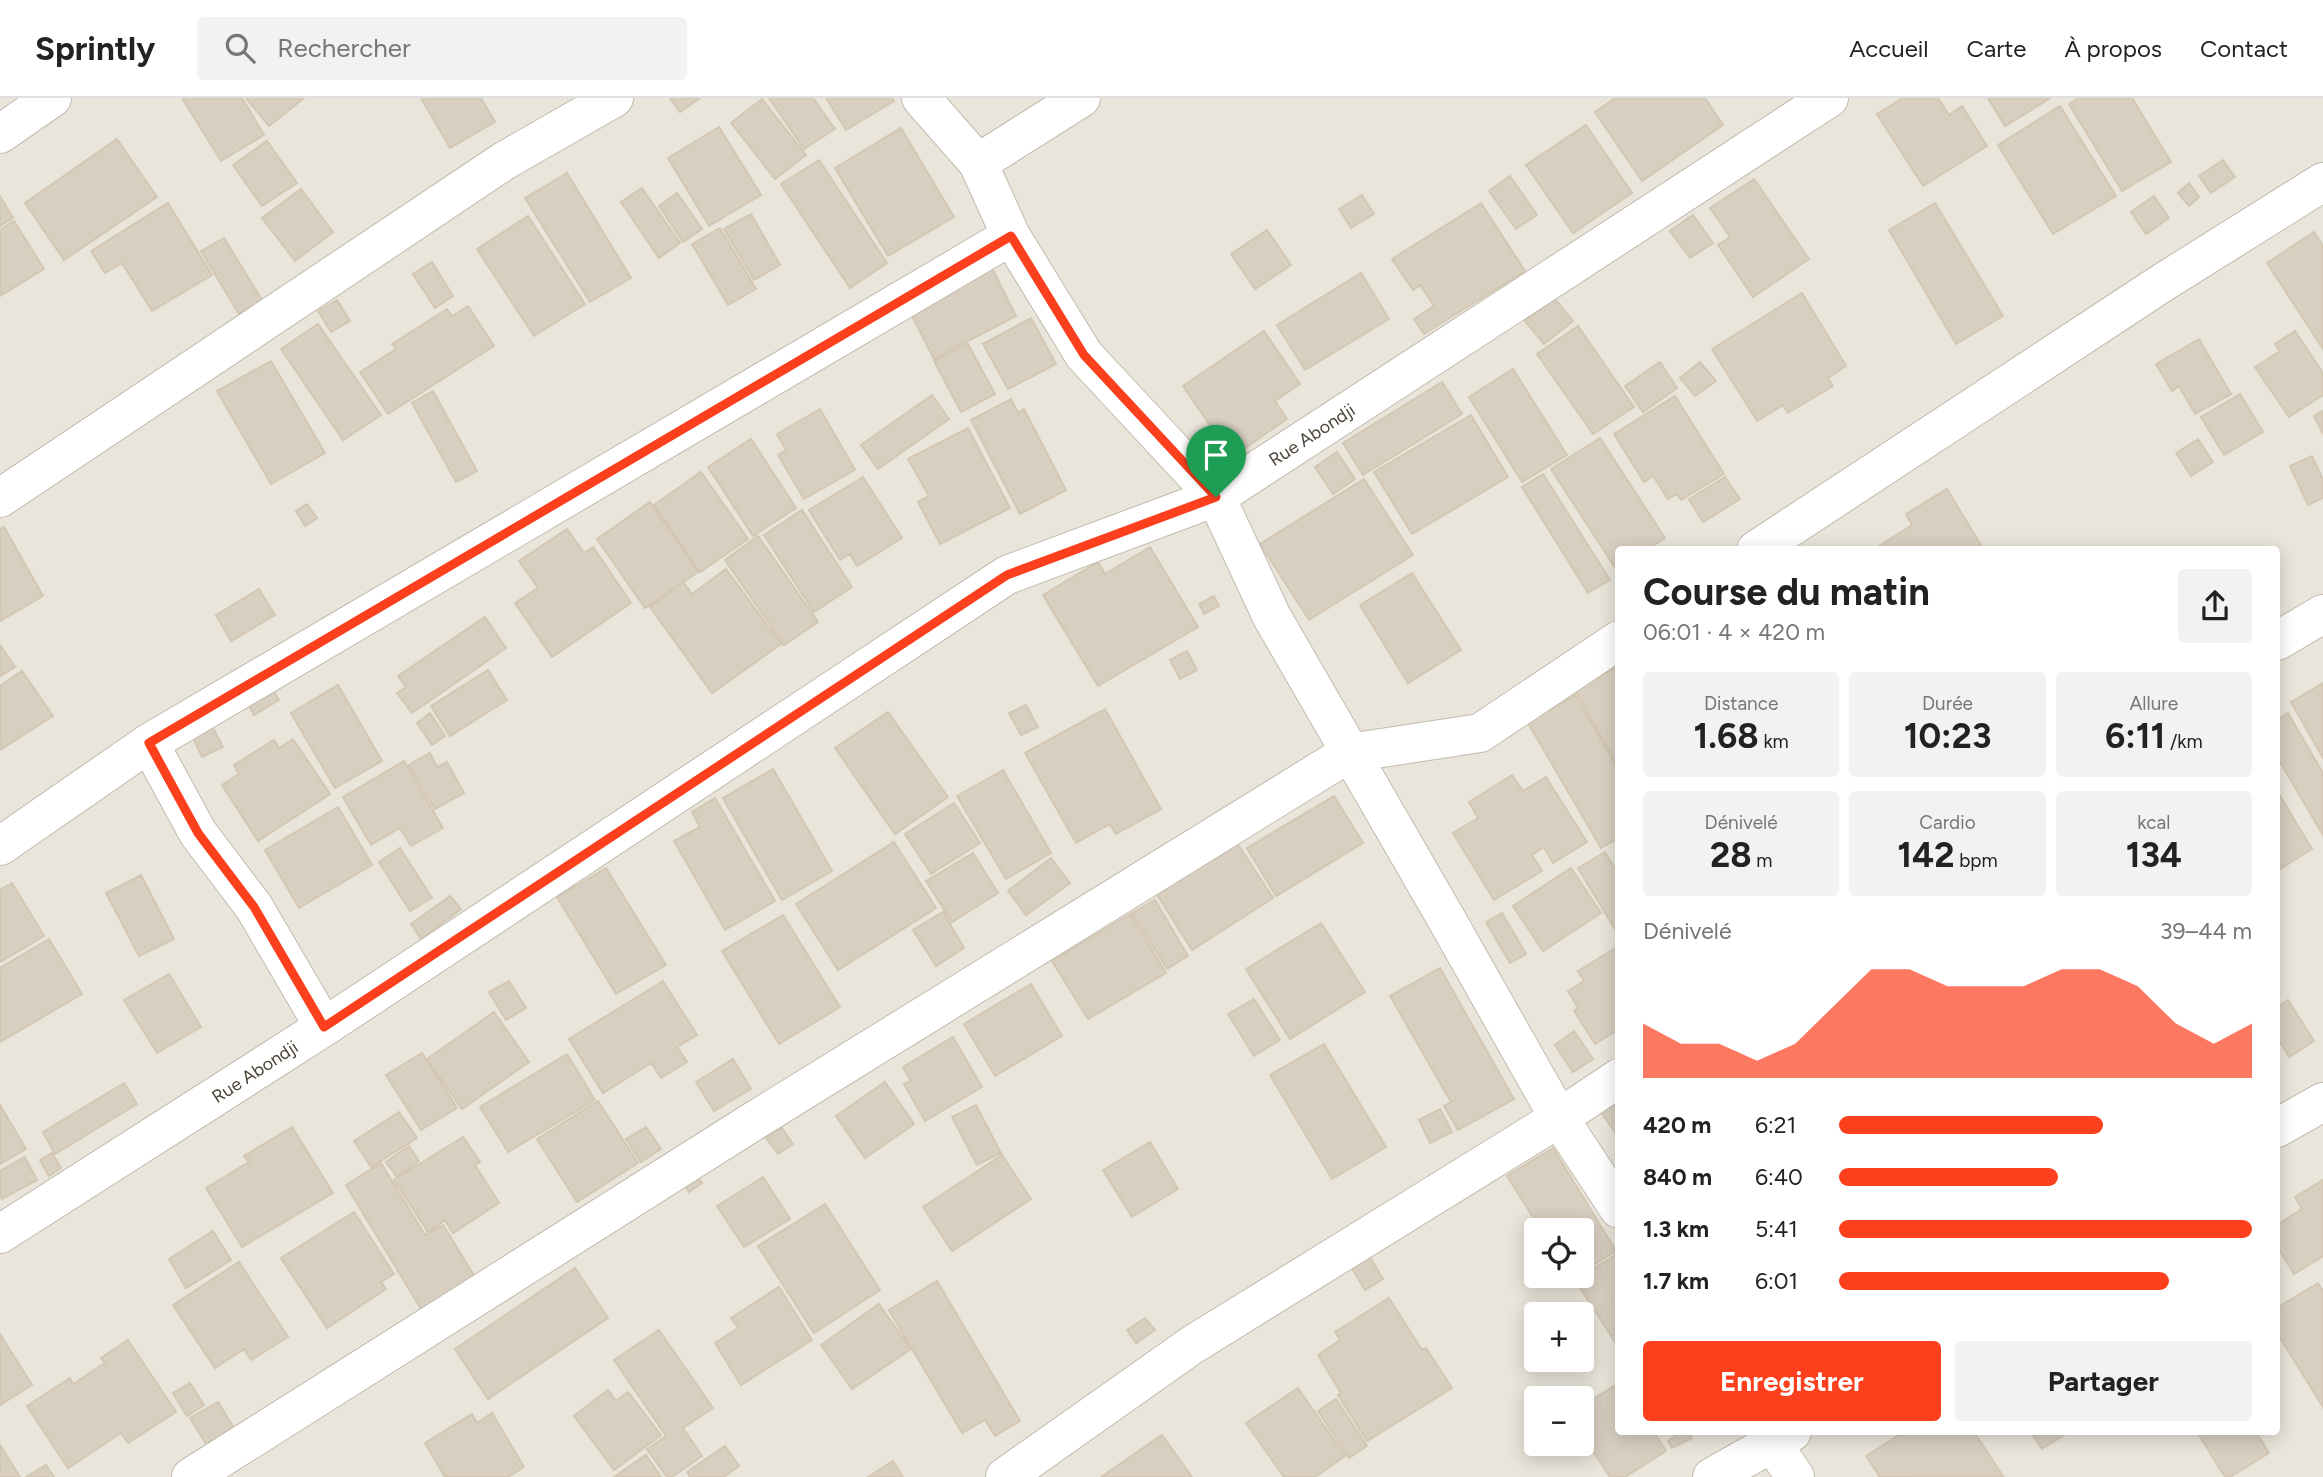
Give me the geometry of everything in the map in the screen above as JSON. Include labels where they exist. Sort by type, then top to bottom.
[{"type":"street","points":[[0,134],[52,98]]},
{"type":"street","points":[[0,498],[503,161],[614,98]]},
{"type":"street","points":[[921,98],[978,163],[1011,236],[1084,355],[1216,497],[1272,617],[1559,1118],[1615,1203]]},
{"type":"street","points":[[978,163],[1081,98]]},
{"type":"street","name":"Rue Abondji","points":[[0,1234],[324,1027],[1007,575],[1216,497],[1829,98]]},
{"type":"street","points":[[1762,546],[2323,182]]},
{"type":"street","points":[[0,846],[149,743],[1011,236]]},
{"type":"street","points":[[2280,639],[2323,614]]},
{"type":"street","points":[[191,1477],[757,1119],[1349,753],[1480,733],[1615,643]]},
{"type":"street","points":[[149,743],[198,833],[254,907],[324,1027]]},
{"type":"street","points":[[1005,1477],[1192,1345],[1615,1081]]},
{"type":"street","points":[[2280,1126],[2323,1101]]},
{"type":"street","points":[[1712,1477],[1777,1435],[1794,1477]]},
{"type":"shaded area","points":[[0,98],[2323,98],[2323,1477],[0,1477]]},
{"type":"building","points":[[182,98],[242,98],[264,135],[221,161]]},
{"type":"building","points":[[246,98],[304,98],[269,126]]},
{"type":"building","points":[[421,98],[481,98],[495,122],[450,148]]},
{"type":"building","points":[[670,98],[700,98],[680,112]]},
{"type":"building","points":[[769,98],[813,98],[835,129],[804,149]]},
{"type":"building","points":[[826,98],[892,98],[894,101],[846,130]]},
{"type":"building","points":[[1615,98],[1705,98],[1723,125],[1642,181],[1595,112]]},
{"type":"building","points":[[1903,98],[1938,98],[1949,115],[1962,106],[1987,146],[1923,186],[1877,114]]},
{"type":"building","points":[[1988,98],[2049,98],[2049,99],[2005,126]]},
{"type":"building","points":[[2079,98],[2132,98],[2171,162],[2122,191],[2069,104]]},
{"type":"building","points":[[762,99],[806,155],[775,179],[731,123]]},
{"type":"building","points":[[2060,106],[2116,196],[2053,234],[1998,145]]},
{"type":"building","points":[[1586,125],[1632,193],[1573,233],[1526,165]]},
{"type":"building","points":[[719,127],[761,195],[709,226],[668,158]]},
{"type":"building","points":[[901,128],[954,217],[888,256],[835,168]]},
{"type":"building","points":[[117,139],[157,197],[64,260],[25,203]]},
{"type":"building","points":[[267,141],[297,183],[262,206],[233,165]]},
{"type":"building","points":[[819,160],[887,263],[850,288],[781,184]]},
{"type":"building","points":[[2223,160],[2235,177],[2211,193],[2199,176]]},
{"type":"building","points":[[567,173],[631,278],[590,302],[525,198]]},
{"type":"building","points":[[1510,176],[1537,215],[1516,229],[1489,191]]},
{"type":"building","points":[[1754,179],[1809,259],[1753,297],[1718,245],[1730,237],[1710,208]]},
{"type":"building","points":[[2189,183],[2199,197],[2189,206],[2178,193]]},
{"type":"building","points":[[642,188],[680,243],[659,258],[621,202]]},
{"type":"building","points":[[301,189],[333,232],[295,261],[262,218]]},
{"type":"building","points":[[677,193],[702,229],[683,242],[659,206]]},
{"type":"building","points":[[1362,195],[1374,214],[1351,228],[1339,209]]},
{"type":"building","points":[[0,196],[13,218],[0,226]]},
{"type":"building","points":[[2154,196],[2169,218],[2146,234],[2131,212]]},
{"type":"building","points":[[168,203],[212,275],[152,311],[122,263],[105,273],[91,251]]},
{"type":"building","points":[[1481,203],[1525,271],[1424,334],[1414,319],[1434,306],[1420,285],[1413,290],[1392,259]]},
{"type":"building","points":[[1935,203],[2003,316],[1956,344],[1889,230]]},
{"type":"building","points":[[751,214],[780,265],[754,280],[724,229]]},
{"type":"building","points":[[1693,215],[1713,243],[1690,258],[1670,231]]},
{"type":"building","points":[[528,216],[585,304],[534,336],[477,249]]},
{"type":"building","points":[[14,221],[44,269],[0,296],[0,230]]},
{"type":"building","points":[[720,228],[756,289],[728,305],[692,244]]},
{"type":"building","points":[[1267,230],[1291,265],[1255,289],[1231,254]]},
{"type":"building","points":[[2314,232],[2323,246],[2323,349],[2267,263]]},
{"type":"building","points":[[224,238],[262,300],[239,314],[201,251]]},
{"type":"building","points":[[432,262],[453,296],[435,308],[413,274]]},
{"type":"building","points":[[990,264],[1016,316],[934,359],[907,306]]},
{"type":"building","points":[[1361,273],[1389,319],[1305,370],[1277,325]]},
{"type":"building","points":[[1802,293],[1846,366],[1828,378],[1833,386],[1788,413],[1783,405],[1757,421],[1712,349]]},
{"type":"building","points":[[1554,298],[1573,321],[1544,344],[1525,321]]},
{"type":"building","points":[[337,300],[350,321],[331,332],[318,311]]},
{"type":"building","points":[[468,306],[494,346],[388,414],[360,372],[396,349],[392,344],[447,309],[452,316]]},
{"type":"building","points":[[1031,318],[1056,364],[1008,389],[983,344]]},
{"type":"building","points":[[318,324],[381,415],[343,440],[281,349]]},
{"type":"building","points":[[1578,326],[1634,407],[1593,434],[1537,354]]},
{"type":"building","points":[[1264,331],[1300,384],[1275,401],[1287,419],[1232,457],[1183,386]]},
{"type":"building","points":[[2295,331],[2323,373],[2323,395],[2289,417],[2255,367],[2280,351],[2275,344]]},
{"type":"building","points":[[2199,339],[2231,394],[2195,414],[2179,386],[2172,391],[2156,364]]},
{"type":"building","points":[[968,344],[995,394],[961,412],[934,361]]},
{"type":"building","points":[[271,361],[325,453],[271,484],[217,391]]},
{"type":"building","points":[[1660,362],[1677,388],[1643,412],[1625,386]]},
{"type":"building","points":[[1700,362],[1716,381],[1695,396],[1680,378]]},
{"type":"building","points":[[1513,369],[1567,455],[1522,482],[1469,397]]},
{"type":"building","points":[[1442,382],[1462,414],[1363,475],[1343,443]]},
{"type":"building","points":[[433,391],[477,471],[456,482],[412,403]]},
{"type":"building","points":[[2240,394],[2263,432],[2224,455],[2201,417]]},
{"type":"building","points":[[932,395],[949,419],[878,469],[861,445]]},
{"type":"building","points":[[1675,396],[1724,474],[1681,500],[1677,494],[1668,499],[1653,476],[1644,482],[1614,434]]},
{"type":"building","points":[[1011,399],[1018,413],[1024,409],[1066,490],[1020,514],[971,420]]},
{"type":"building","points":[[820,409],[855,470],[804,499],[778,455],[786,450],[777,434]]},
{"type":"building","points":[[2323,411],[2323,434],[2314,416]]},
{"type":"building","points":[[1471,415],[1508,477],[1412,534],[1374,472]]},
{"type":"building","points":[[968,428],[1010,508],[940,544],[918,502],[929,496],[908,459]]},
{"type":"building","points":[[1600,438],[1665,538],[1653,546],[1615,546],[1615,567],[1551,469]]},
{"type":"building","points":[[751,439],[796,508],[753,536],[708,467]]},
{"type":"building","points":[[2198,439],[2213,462],[2191,476],[2176,453]]},
{"type":"building","points":[[1337,452],[1355,479],[1333,494],[1315,467]]},
{"type":"building","points":[[2312,456],[2323,480],[2323,498],[2308,505],[2290,466]]},
{"type":"building","points":[[701,472],[748,539],[700,572],[654,505]]},
{"type":"building","points":[[1543,474],[1610,580],[1588,593],[1522,487]]},
{"type":"building","points":[[863,477],[902,538],[857,566],[850,554],[840,560],[809,510]]},
{"type":"building","points":[[1725,477],[1740,499],[1703,522],[1689,499]]},
{"type":"building","points":[[1364,479],[1413,555],[1309,620],[1260,544]]},
{"type":"building","points":[[1947,489],[1982,546],[1879,546],[1912,525],[1906,514]]},
{"type":"building","points":[[650,502],[698,572],[645,608],[597,539]]},
{"type":"building","points":[[307,504],[317,518],[305,526],[296,511]]},
{"type":"building","points":[[802,510],[852,587],[814,612],[764,535]]},
{"type":"building","points":[[4,527],[43,596],[0,621],[0,529]]},
{"type":"building","points":[[567,529],[584,553],[593,547],[631,603],[552,657],[515,603],[538,588],[519,561]]},
{"type":"building","points":[[758,536],[818,622],[784,645],[725,560]]},
{"type":"building","points":[[1150,547],[1198,627],[1098,686],[1043,595],[1098,562],[1105,574]]},
{"type":"building","points":[[726,569],[781,644],[712,693],[650,607],[683,582],[692,594]]},
{"type":"building","points":[[1412,573],[1461,650],[1408,683],[1360,605]]},
{"type":"building","points":[[259,589],[275,615],[231,641],[216,615]]},
{"type":"building","points":[[1214,596],[1219,606],[1204,614],[1199,604]]},
{"type":"building","points":[[485,617],[506,648],[412,713],[397,693],[406,687],[398,676]]},
{"type":"building","points":[[0,645],[15,667],[0,676]]},
{"type":"building","points":[[1187,651],[1197,670],[1180,679],[1170,660]]},
{"type":"building","points":[[1615,668],[1615,761],[1575,690]]},
{"type":"building","points":[[488,670],[507,700],[450,736],[431,706]]},
{"type":"building","points":[[22,671],[53,716],[0,750],[0,686]]},
{"type":"building","points":[[268,682],[279,700],[254,715],[244,695]]},
{"type":"building","points":[[2323,683],[2323,758],[2291,702]]},
{"type":"building","points":[[338,685],[382,761],[335,788],[291,713]]},
{"type":"building","points":[[1575,695],[1615,764],[1615,840],[1601,848],[1528,723]]},
{"type":"building","points":[[1026,705],[1038,727],[1021,735],[1009,713]]},
{"type":"building","points":[[1105,709],[1161,809],[1116,834],[1110,824],[1076,843],[1025,753]]},
{"type":"building","points":[[888,712],[948,797],[895,834],[835,748]]},
{"type":"building","points":[[430,713],[445,736],[432,745],[417,723]]},
{"type":"building","points":[[2288,713],[2323,773],[2323,835],[2280,762],[2280,718]]},
{"type":"building","points":[[213,728],[223,747],[202,757],[193,738]]},
{"type":"building","points":[[293,739],[330,794],[258,841],[222,785],[239,774],[234,765],[274,740],[279,748]]},
{"type":"building","points":[[430,753],[437,767],[447,762],[464,793],[435,809],[409,765]]},
{"type":"building","points":[[404,761],[443,828],[411,846],[400,828],[371,845],[343,797]]},
{"type":"building","points":[[773,769],[832,871],[782,900],[723,798]]},
{"type":"building","points":[[1003,770],[1051,853],[1006,879],[957,796]]},
{"type":"building","points":[[1512,775],[1523,791],[1546,777],[1587,842],[1553,863],[1544,847],[1532,855],[1542,871],[1494,900],[1453,833],[1478,818],[1469,802]]},
{"type":"building","points":[[1334,796],[1363,843],[1276,896],[1247,848]]},
{"type":"building","points":[[2280,796],[2312,849],[2280,869]]},
{"type":"building","points":[[715,798],[775,901],[725,930],[674,841],[700,827],[692,812]]},
{"type":"building","points":[[954,803],[980,843],[931,874],[905,834]]},
{"type":"building","points":[[338,807],[372,865],[299,908],[265,850]]},
{"type":"building","points":[[894,842],[936,908],[838,970],[796,904]]},
{"type":"building","points":[[1237,843],[1273,898],[1192,950],[1156,893]]},
{"type":"building","points":[[400,848],[432,898],[410,911],[379,862]]},
{"type":"building","points":[[1605,852],[1615,868],[1615,929],[1578,868]]},
{"type":"building","points":[[973,853],[998,893],[952,922],[926,881]]},
{"type":"building","points":[[1051,858],[1070,883],[1026,915],[1008,891]]},
{"type":"building","points":[[606,868],[666,965],[616,994],[557,897]]},
{"type":"building","points":[[1571,868],[1601,913],[1543,951],[1513,906]]},
{"type":"building","points":[[141,875],[174,939],[139,956],[106,893]]},
{"type":"building","points":[[12,883],[44,936],[0,962],[0,890]]},
{"type":"building","points":[[450,896],[461,909],[421,939],[411,924]]},
{"type":"building","points":[[1155,900],[1188,956],[1167,969],[1132,913]]},
{"type":"building","points":[[943,912],[964,948],[936,966],[913,930]]},
{"type":"building","points":[[1502,913],[1526,954],[1510,963],[1486,922]]},
{"type":"building","points":[[1130,914],[1166,973],[1088,1019],[1052,961]]},
{"type":"building","points":[[783,915],[840,1007],[779,1044],[722,951]]},
{"type":"building","points":[[1321,923],[1365,992],[1290,1039],[1246,969]]},
{"type":"building","points":[[49,939],[82,994],[0,1042],[0,968]]},
{"type":"building","points":[[1615,948],[1615,1032],[1595,1044],[1574,1011],[1578,1008],[1568,991],[1584,981],[1578,971]]},
{"type":"building","points":[[1440,968],[1514,1099],[1458,1130],[1444,1106],[1451,1102],[1390,996]]},
{"type":"building","points":[[169,974],[201,1027],[157,1053],[124,1000]]},
{"type":"building","points":[[509,981],[526,1008],[506,1020],[489,992]]},
{"type":"building","points":[[663,981],[697,1035],[677,1047],[687,1062],[661,1078],[651,1063],[603,1093],[569,1039]]},
{"type":"building","points":[[1031,984],[1062,1036],[995,1076],[964,1024]]},
{"type":"building","points":[[1254,999],[1280,1040],[1254,1056],[1228,1014]]},
{"type":"building","points":[[2288,1000],[2314,1041],[2289,1057],[2280,1042],[2280,1005]]},
{"type":"building","points":[[494,1012],[529,1062],[462,1109],[427,1059]]},
{"type":"building","points":[[1574,1031],[1593,1059],[1573,1072],[1555,1045]]},
{"type":"building","points":[[953,1037],[982,1087],[925,1121],[904,1084],[911,1081],[903,1067]]},
{"type":"building","points":[[1324,1044],[1386,1147],[1332,1179],[1270,1075]]},
{"type":"building","points":[[422,1053],[457,1108],[421,1130],[386,1075]]},
{"type":"building","points":[[567,1054],[595,1100],[508,1152],[480,1107]]},
{"type":"building","points":[[733,1059],[751,1089],[714,1111],[696,1082]]},
{"type":"building","points":[[885,1082],[914,1124],[865,1158],[836,1116]]},
{"type":"building","points":[[124,1083],[137,1104],[55,1154],[43,1132]]},
{"type":"building","points":[[598,1101],[638,1163],[577,1202],[537,1139]]},
{"type":"building","points":[[1615,1102],[1615,1132],[1601,1112]]},
{"type":"building","points":[[0,1105],[26,1149],[0,1164]]},
{"type":"building","points":[[976,1105],[1001,1153],[977,1165],[952,1117]]},
{"type":"building","points":[[1440,1109],[1452,1132],[1430,1143],[1419,1120]]},
{"type":"building","points":[[399,1112],[417,1138],[371,1167],[354,1141]]},
{"type":"building","points":[[292,1127],[333,1193],[242,1247],[206,1188],[249,1162],[244,1156]]},
{"type":"building","points":[[646,1127],[661,1149],[641,1162],[626,1139]]},
{"type":"building","points":[[781,1127],[793,1144],[778,1154],[766,1138]]},
{"type":"building","points":[[463,1137],[480,1162],[475,1165],[499,1203],[453,1233],[445,1220],[428,1232],[394,1180]]},
{"type":"building","points":[[1150,1142],[1178,1189],[1132,1217],[1103,1170]]},
{"type":"building","points":[[409,1146],[419,1161],[397,1177],[386,1162]]},
{"type":"building","points":[[1553,1148],[1615,1252],[1594,1265],[1594,1218],[1533,1218],[1507,1176]]},
{"type":"building","points":[[52,1153],[61,1168],[49,1176],[40,1160]]},
{"type":"building","points":[[1002,1155],[1031,1199],[952,1251],[923,1207]]},
{"type":"building","points":[[25,1157],[37,1180],[2,1199],[0,1171]]},
{"type":"building","points":[[381,1163],[425,1235],[443,1225],[475,1277],[421,1309],[346,1185]]},
{"type":"building","points":[[695,1174],[702,1183],[689,1192],[683,1182]]},
{"type":"building","points":[[763,1177],[790,1219],[744,1247],[717,1206]]},
{"type":"building","points":[[2323,1180],[2323,1256],[2294,1274],[2280,1251],[2280,1223],[2302,1209],[2295,1197]]},
{"type":"building","points":[[825,1204],[880,1290],[814,1333],[758,1246]]},
{"type":"building","points":[[354,1212],[394,1274],[381,1282],[386,1289],[327,1328],[281,1258]]},
{"type":"building","points":[[213,1231],[231,1260],[186,1288],[169,1259]]},
{"type":"building","points":[[1368,1254],[1383,1279],[1365,1290],[1350,1265]]},
{"type":"building","points":[[1615,1255],[1615,1342],[1594,1309],[1594,1302],[1589,1302],[1580,1288],[1594,1288],[1594,1268]]},
{"type":"building","points":[[239,1262],[288,1337],[251,1360],[244,1349],[215,1368],[173,1305]]},
{"type":"building","points":[[575,1268],[608,1318],[488,1399],[455,1349]]},
{"type":"building","points":[[937,1281],[1020,1421],[995,1436],[985,1420],[962,1433],[889,1310]]},
{"type":"building","points":[[2318,1283],[2323,1291],[2323,1407],[2280,1338],[2280,1306]]},
{"type":"building","points":[[779,1287],[812,1340],[741,1385],[715,1343],[738,1328],[731,1318]]},
{"type":"building","points":[[1389,1298],[1422,1350],[1426,1348],[1452,1388],[1367,1441],[1338,1395],[1341,1393],[1318,1355],[1340,1340],[1335,1332]]},
{"type":"building","points":[[879,1304],[911,1349],[852,1389],[821,1345]]},
{"type":"building","points":[[1145,1318],[1155,1330],[1136,1343],[1127,1330]]},
{"type":"building","points":[[659,1330],[713,1408],[683,1428],[702,1456],[672,1477],[667,1477],[647,1449],[666,1436],[614,1360]]},
{"type":"building","points":[[0,1334],[32,1385],[0,1405]]},
{"type":"building","points":[[128,1340],[176,1412],[128,1443],[121,1433],[68,1468],[27,1406],[70,1378],[73,1384],[105,1363],[101,1358]]},
{"type":"building","points":[[190,1383],[204,1405],[187,1416],[173,1393]]},
{"type":"building","points":[[1615,1385],[1615,1435],[1656,1435],[1666,1451],[1625,1477],[1610,1477],[1594,1453],[1594,1399]]},
{"type":"building","points":[[1298,1388],[1345,1456],[1315,1477],[1284,1477],[1246,1423]]},
{"type":"building","points":[[608,1390],[616,1401],[628,1392],[661,1435],[614,1470],[574,1416]]},
{"type":"building","points":[[1336,1399],[1367,1446],[1349,1458],[1318,1411]]},
{"type":"building","points":[[218,1402],[234,1428],[206,1444],[190,1418]]},
{"type":"building","points":[[492,1413],[524,1467],[508,1477],[445,1477],[425,1443],[472,1414],[477,1423]]},
{"type":"building","points":[[1162,1435],[1192,1477],[1101,1477]]},
{"type":"building","points":[[1690,1435],[1692,1438],[1672,1448],[1668,1441],[1675,1436]]},
{"type":"building","points":[[1899,1435],[1976,1435],[2003,1476],[1880,1477],[1866,1456]]},
{"type":"building","points":[[2033,1435],[2064,1435],[2042,1449]]},
{"type":"building","points":[[2199,1435],[2258,1435],[2269,1453],[2230,1477],[2225,1477]]},
{"type":"building","points":[[0,1445],[20,1477],[0,1477]]},
{"type":"building","points":[[725,1446],[739,1466],[724,1477],[690,1477],[687,1472]]},
{"type":"building","points":[[646,1455],[661,1477],[614,1477]]},
{"type":"building","points":[[893,1461],[903,1477],[868,1477]]},
{"type":"building","points":[[46,1465],[54,1477],[26,1477]]},
{"type":"route","points":[[1011,236],[1084,355],[1216,497],[1007,575],[324,1027],[254,907],[198,833],[149,743],[1011,236]]}]
